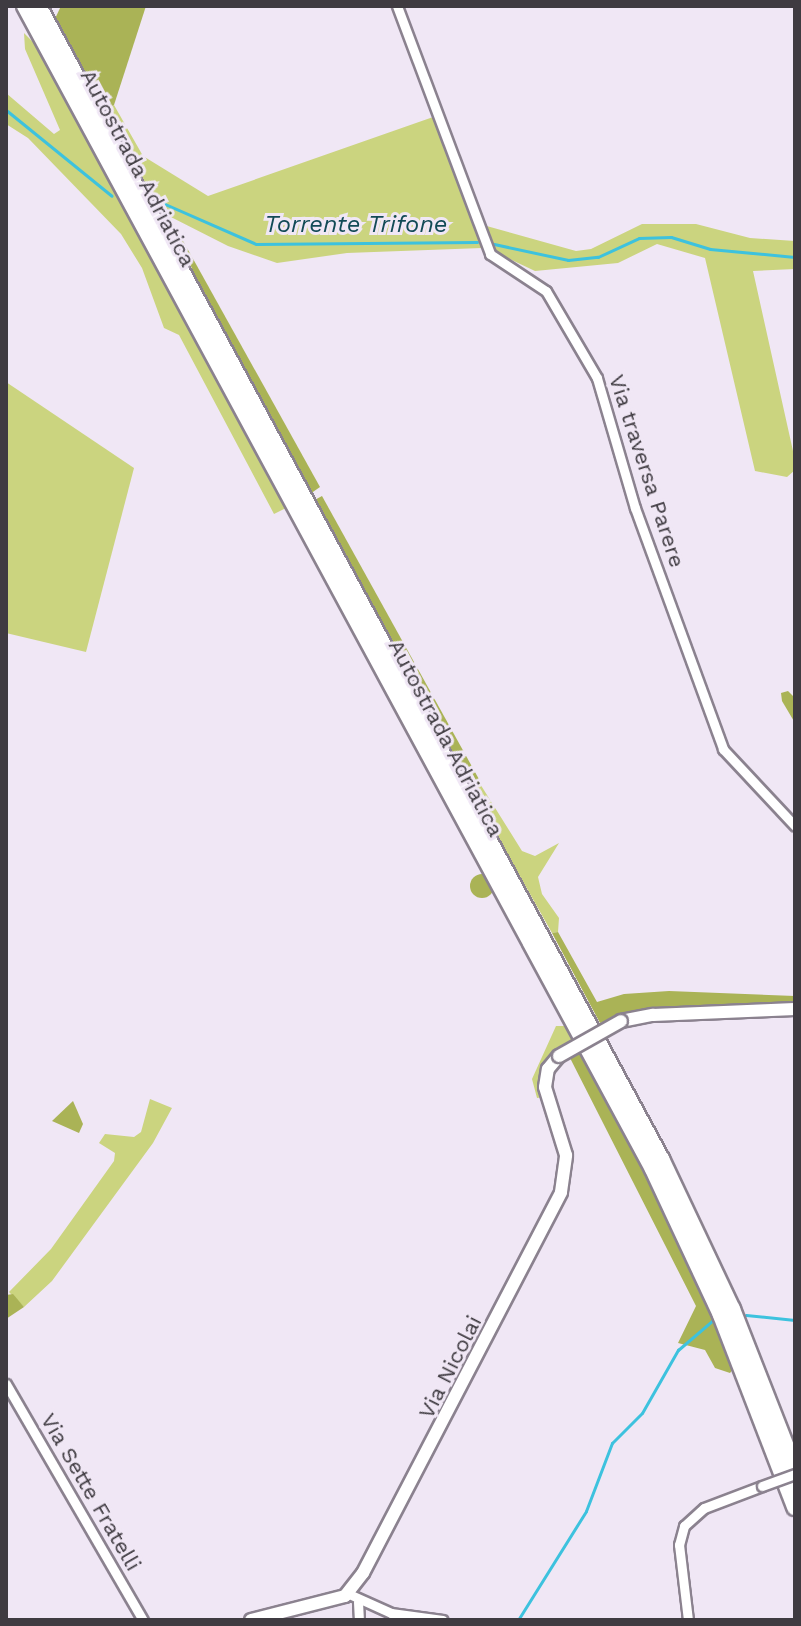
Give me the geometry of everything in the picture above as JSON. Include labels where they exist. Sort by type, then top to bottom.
[{"type":"highway","name":"Autostrada Adriatica","points":[[25,6],[653,1169],[721,1315],[795,1507]]},
{"type":"highway","name":"Autostrada Adriatica","points":[[38,6],[661,1159],[732,1309],[795,1472]]},
{"type":"street","name":"Via traversa Parere","points":[[397,6],[490,254],[546,291],[597,378],[635,508],[723,749],[795,826]]},
{"type":"street","name":"Via Nicolai","points":[[354,1598],[561,1192],[566,1155],[545,1087],[548,1069],[559,1056],[621,1021],[653,1015],[795,1009]]},
{"type":"street","name":"Via Sette Fratelli","points":[[6,1384],[143,1620]]},
{"type":"street","points":[[688,1620],[679,1545],[684,1526],[704,1508],[795,1472]]},
{"type":"street","points":[[354,1598],[359,1620]]},
{"type":"street","points":[[251,1620],[354,1598],[443,1620]]},
{"type":"green space","points":[[61,6],[146,6],[114,105],[102,113],[53,23]]},
{"type":"green space","points":[[24,33],[35,44],[286,508],[274,514],[179,335],[164,328],[142,268],[121,234],[28,138],[6,124],[6,93],[54,134],[60,130],[25,49]]},
{"type":"green space","points":[[114,105],[143,156],[208,196],[436,116],[482,248],[347,253],[277,263],[228,246],[163,213],[152,201],[102,113]]},
{"type":"green space","points":[[167,212],[320,487],[310,494],[201,289]]},
{"type":"green space","points":[[642,224],[696,224],[750,238],[795,241],[795,269],[753,271],[795,460],[795,470],[787,477],[755,471],[705,258],[657,244],[618,263],[535,271],[497,253],[483,225],[576,251],[591,249]]},
{"type":"green space","points":[[6,382],[134,468],[86,652],[6,633]]},
{"type":"green space","points":[[322,496],[479,779],[470,783],[313,501]]},
{"type":"green space","points":[[788,691],[795,698],[795,723],[782,701],[781,693]]},
{"type":"green space","points":[[477,779],[522,851],[535,856],[559,843],[538,877],[542,894],[559,918],[558,932],[552,933],[468,784]]},
{"type":"green space","points":[[482,874],[491,877],[494,886],[491,895],[482,898],[473,895],[470,886],[473,877]]},
{"type":"green space","points":[[558,932],[597,1002],[624,994],[669,991],[795,996],[795,1005],[635,1011],[600,1023],[552,933]]},
{"type":"green space","points":[[556,1026],[567,1026],[573,1039],[553,1055],[543,1097],[537,1098],[532,1079]]},
{"type":"green space","points":[[579,1051],[693,1266],[735,1367],[730,1373],[715,1368],[705,1350],[678,1343],[696,1306],[569,1056]]},
{"type":"green space","points":[[150,1099],[172,1108],[153,1143],[52,1281],[24,1307],[9,1292],[51,1249],[114,1161],[115,1153],[99,1143],[105,1134],[134,1137],[141,1132]]},
{"type":"green space","points":[[73,1101],[83,1124],[79,1133],[52,1121]]},
{"type":"green space","points":[[13,1294],[24,1307],[6,1319],[6,1295]]},
{"type":"waterway","name":"Torrente Trifone","points":[[6,110],[112,196]]},
{"type":"waterway","name":"Torrente Trifone","points":[[149,197],[256,244],[477,242]]},
{"type":"waterway","name":"Torrente Trifone","points":[[494,244],[568,260],[598,257],[639,238],[671,237],[710,249],[795,257]]},
{"type":"waterway","points":[[746,1315],[795,1320]]},
{"type":"waterway","points":[[518,1620],[586,1511],[612,1443],[642,1413],[678,1350],[713,1320]]}]
